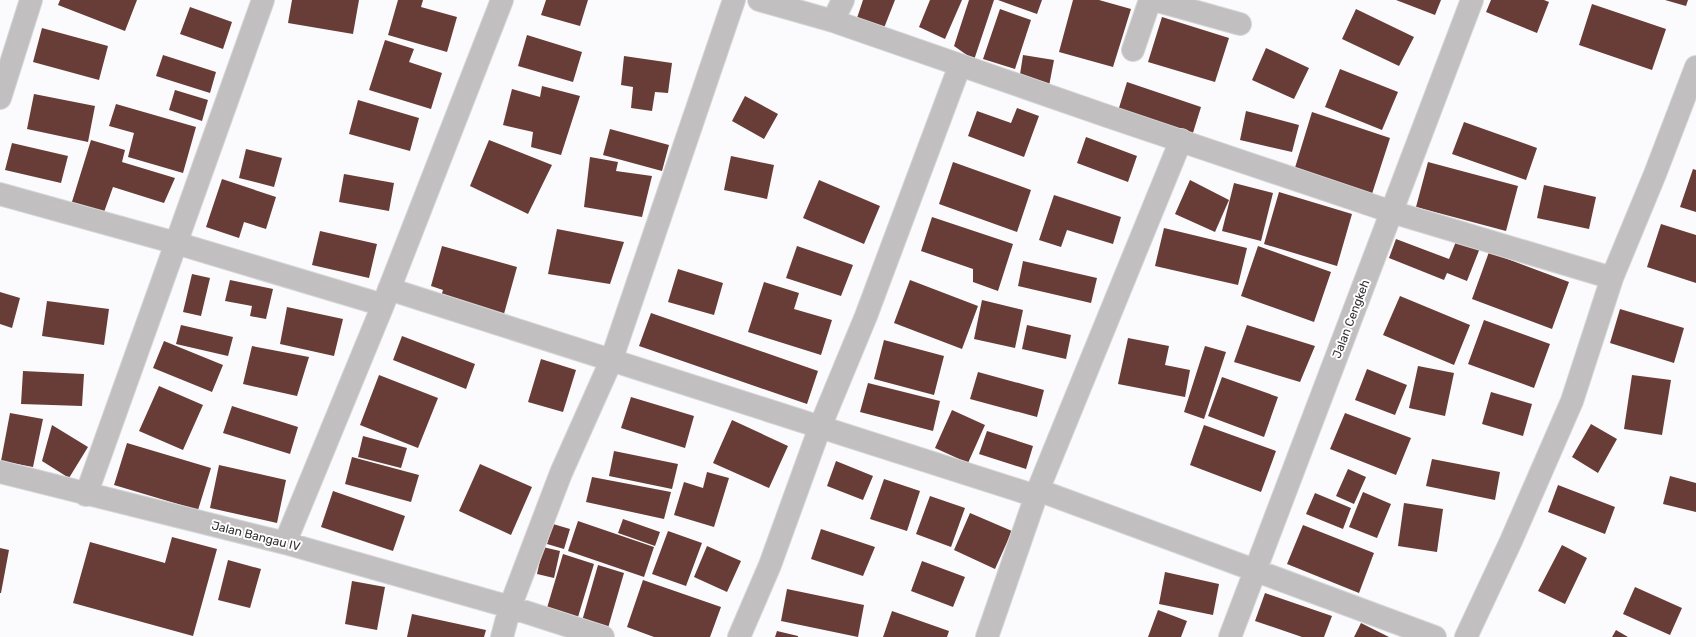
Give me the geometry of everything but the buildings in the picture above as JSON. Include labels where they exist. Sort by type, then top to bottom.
[{"type":"street","points":[[0,98],[32,0]]},
{"type":"street","points":[[86,495],[263,0]]},
{"type":"street","points":[[285,543],[386,297],[502,0]]},
{"type":"street","points":[[502,637],[510,607],[561,474],[611,361],[734,0]]},
{"type":"street","points":[[759,0],[833,21],[960,66],[1392,212],[1612,278]]},
{"type":"street","points":[[833,21],[843,0]]},
{"type":"street","points":[[1133,50],[1150,0]]},
{"type":"street","points":[[1154,0],[1240,24]]},
{"type":"street","name":"Jalan Cengkeh","points":[[1230,637],[1472,0]]},
{"type":"street","points":[[739,637],[770,565],[820,427],[866,316],[960,66]]},
{"type":"street","points":[[1466,637],[1511,541],[1572,401],[1612,278],[1655,174],[1696,67]]},
{"type":"street","points":[[987,637],[1037,493],[1181,140]]},
{"type":"street","points":[[0,194],[176,243],[386,297],[611,361],[1037,493],[1256,570],[1434,637]]},
{"type":"street","name":"Jalan Bangau IV","points":[[0,472],[86,495],[285,543],[510,607],[603,637]]}]
